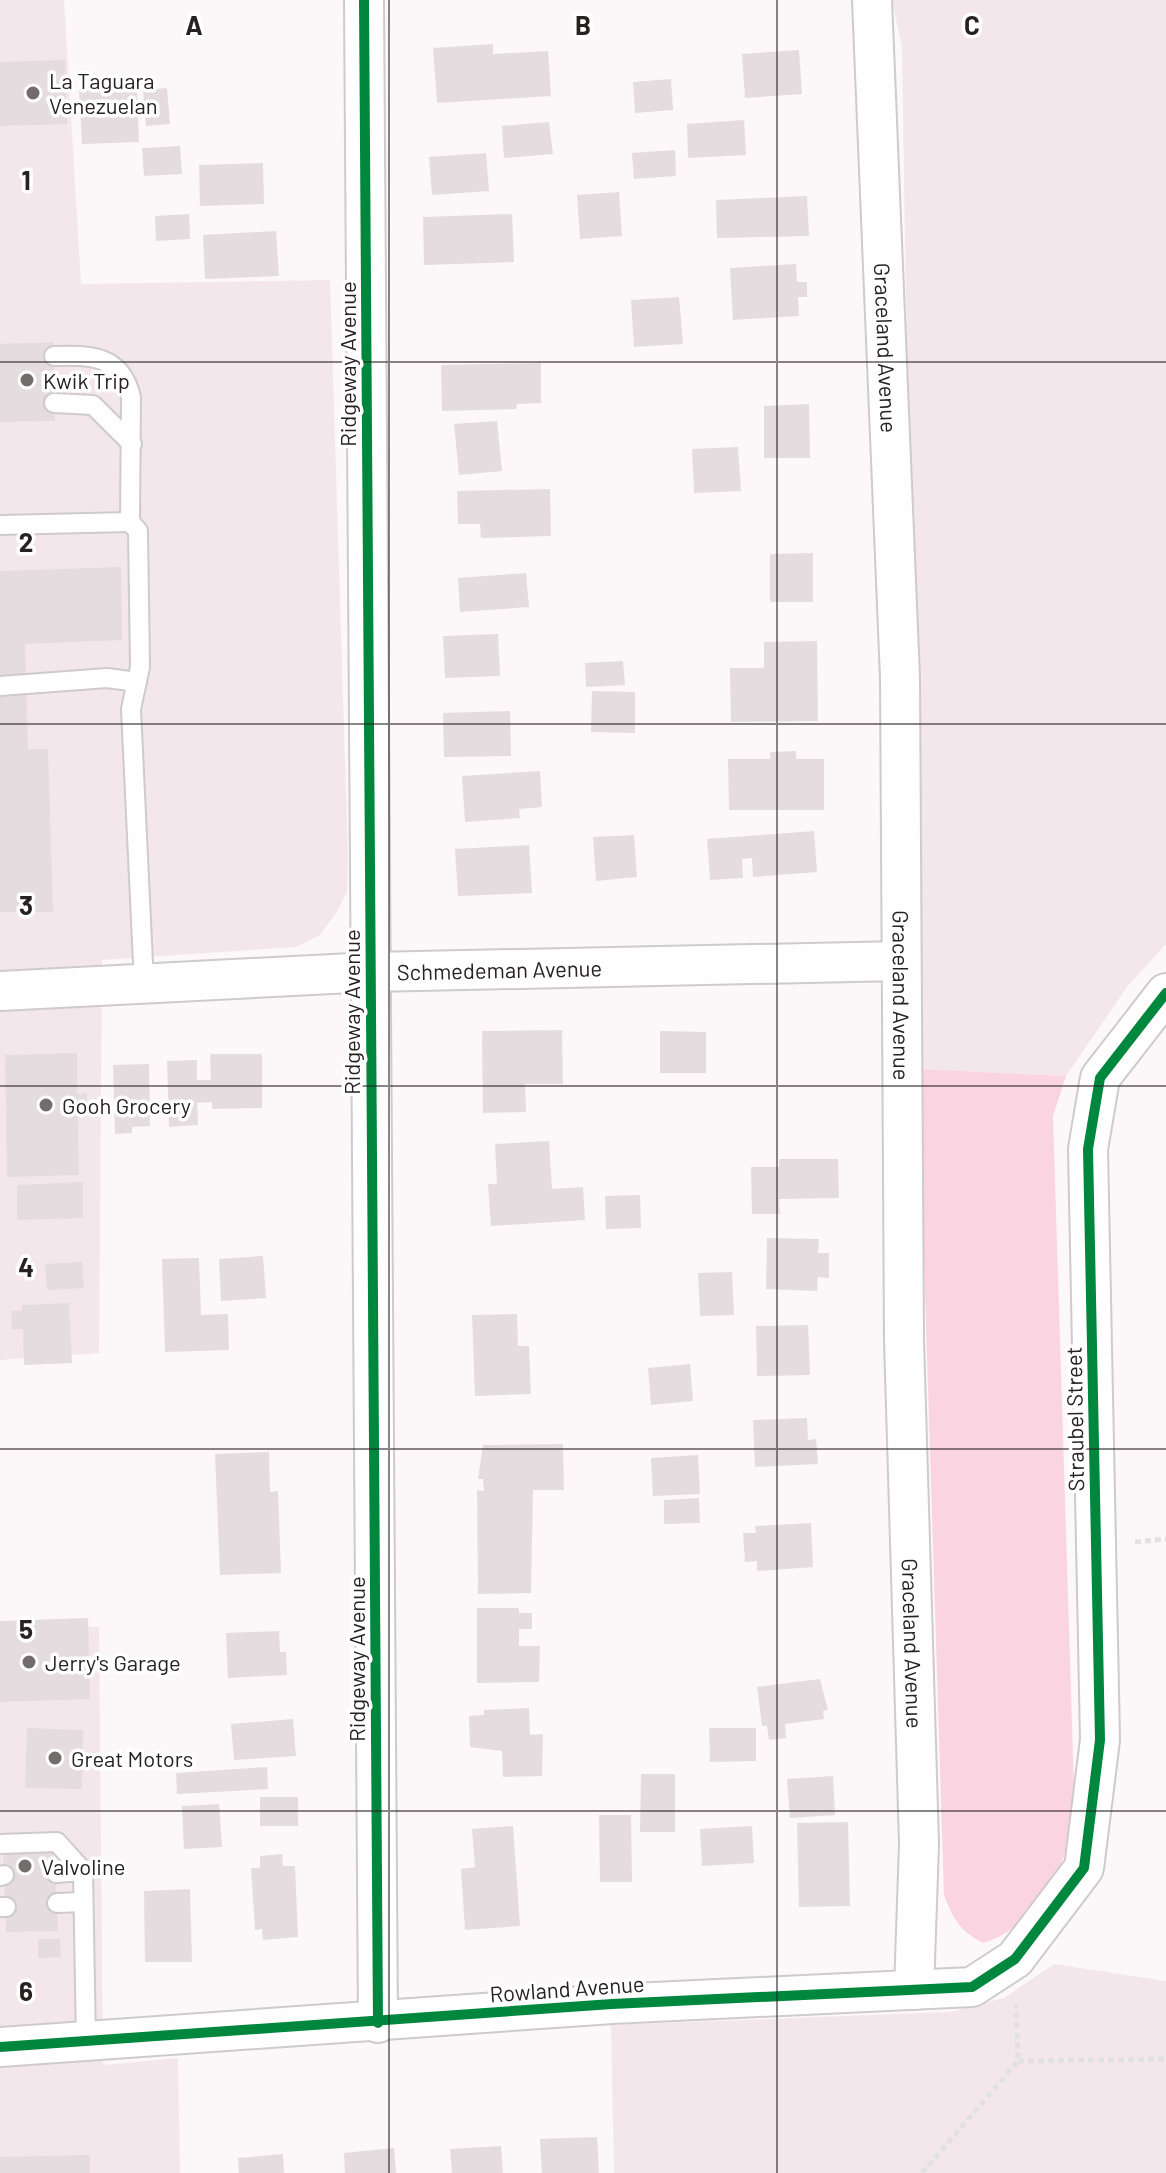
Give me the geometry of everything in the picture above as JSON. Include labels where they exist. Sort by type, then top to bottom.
[{"type":"street","name":"Ridgeway Avenue","points":[[364,0],[378,2023]]},
{"type":"street","name":"Graceland Avenue","points":[[872,0],[900,678],[904,1340],[919,1844],[914,1990]]},
{"type":"street","name":"Schmedeman Avenue","points":[[0,991],[371,972],[901,961]]},
{"type":"street","name":"Straubel Street","points":[[1084,1868],[1100,1740],[1088,1149],[1100,1078],[1166,993]]},
{"type":"street","name":"Rowland Avenue","points":[[0,2047],[378,2023],[612,2004],[972,1987],[1015,1959],[1084,1868]]},
{"type":"lane","points":[[54,356],[94,357],[114,366],[127,378],[131,397],[130,522],[138,531],[140,667],[131,709],[144,984]]},
{"type":"lane","points":[[54,403],[93,405],[132,444]]},
{"type":"lane","points":[[0,525],[130,522]]},
{"type":"lane","points":[[0,686],[107,678],[137,682]]},
{"type":"lane","points":[[0,1844],[57,1842],[83,1871],[86,2041]]},
{"type":"lane","points":[[56,1873],[83,1871]]},
{"type":"lane","points":[[57,1903],[83,1902]]},
{"type":"path","points":[[1135,1542],[1166,1539]]},
{"type":"path","points":[[922,2173],[1018,2061],[1015,1959]]},
{"type":"path","points":[[1018,2061],[1166,2059]]},
{"type":"shaded area","points":[[0,0],[64,0],[81,284],[330,280],[348,858],[347,891],[338,910],[320,935],[295,947],[102,960],[99,1353],[0,1360]]},
{"type":"shaded area","points":[[892,0],[1166,0],[1166,944],[1127,987],[1066,1076],[918,1069],[902,48]]},
{"type":"shaded area","points":[[918,1069],[1066,1076],[1053,1116],[1075,1821],[1055,1877],[1032,1911],[1002,1935],[983,1943],[958,1924],[944,1895]]},
{"type":"shaded area","points":[[0,1626],[99,1627],[103,2065],[178,2058],[180,2173],[0,2173]]},
{"type":"shaded area","points":[[1054,1964],[1166,1981],[1166,2173],[614,2173],[611,2025],[950,2012],[1004,1998]]},
{"type":"building","points":[[493,44],[493,54],[548,51],[551,96],[437,103],[433,48]]},
{"type":"building","points":[[799,50],[802,94],[745,98],[742,54]]},
{"type":"building","name":"La Taguara Venezuelan","points":[[65,60],[67,124],[0,126],[0,62]]},
{"type":"building","points":[[671,79],[673,110],[635,113],[633,82]]},
{"type":"building","points":[[137,87],[139,142],[82,144],[79,90]]},
{"type":"building","points":[[167,88],[170,124],[146,126],[143,90]]},
{"type":"building","points":[[744,120],[746,155],[688,158],[687,124]]},
{"type":"building","points":[[549,122],[553,154],[504,158],[502,126]]},
{"type":"building","points":[[180,146],[182,174],[144,176],[142,148]]},
{"type":"building","points":[[675,150],[676,176],[634,179],[632,153]]},
{"type":"building","points":[[486,153],[489,191],[432,195],[429,157]]},
{"type":"building","points":[[263,163],[264,204],[200,206],[199,165]]},
{"type":"building","points":[[619,192],[622,236],[580,239],[577,195]]},
{"type":"building","points":[[807,196],[809,236],[717,238],[716,200]]},
{"type":"building","points":[[189,214],[190,239],[156,241],[155,216]]},
{"type":"building","points":[[512,214],[514,262],[424,265],[423,217]]},
{"type":"building","points":[[276,231],[279,276],[205,279],[203,235]]},
{"type":"building","points":[[796,264],[797,282],[807,282],[807,297],[798,297],[799,316],[733,320],[730,268]]},
{"type":"building","points":[[679,297],[683,344],[634,347],[631,300]]},
{"type":"building","name":"Kwik Trip","points":[[54,342],[55,421],[0,422],[0,344]]},
{"type":"building","points":[[541,363],[541,403],[517,404],[516,409],[442,411],[441,365]]},
{"type":"building","points":[[809,404],[810,458],[764,458],[764,406]]},
{"type":"building","points":[[497,421],[502,471],[459,475],[454,424]]},
{"type":"building","points":[[738,447],[741,491],[694,493],[692,449]]},
{"type":"building","points":[[550,489],[551,536],[481,538],[480,524],[458,524],[457,491]]},
{"type":"building","points":[[813,553],[813,602],[770,602],[770,554]]},
{"type":"building","points":[[121,567],[122,640],[25,644],[28,749],[48,749],[53,912],[0,912],[0,571]]},
{"type":"building","points":[[526,573],[529,607],[460,612],[458,578]]},
{"type":"building","points":[[498,634],[500,676],[445,678],[443,636]]},
{"type":"building","points":[[817,641],[818,721],[731,722],[730,668],[764,668],[764,642]]},
{"type":"building","points":[[623,661],[625,685],[586,687],[585,663]]},
{"type":"building","points":[[592,691],[635,692],[635,733],[591,732]]},
{"type":"building","points":[[510,711],[511,756],[444,757],[443,713]]},
{"type":"building","points":[[796,751],[796,759],[824,759],[824,810],[729,810],[728,759],[770,759],[770,752]]},
{"type":"building","points":[[540,771],[542,807],[519,809],[520,818],[465,822],[462,776]]},
{"type":"building","points":[[814,831],[817,872],[753,877],[752,858],[742,859],[743,878],[710,880],[707,839]]},
{"type":"building","points":[[634,835],[637,877],[596,881],[593,837]]},
{"type":"building","points":[[529,845],[532,893],[458,896],[455,849]]},
{"type":"building","points":[[562,1030],[563,1084],[525,1084],[526,1112],[483,1113],[482,1031]]},
{"type":"building","points":[[660,1031],[706,1032],[706,1073],[660,1073]]},
{"type":"building","name":"Gooh Grocery","points":[[77,1053],[77,1094],[87,1093],[87,1117],[78,1117],[79,1175],[7,1177],[5,1055]]},
{"type":"building","points":[[210,1054],[262,1054],[262,1108],[212,1109],[212,1102],[197,1103],[198,1125],[169,1127],[167,1061],[197,1060],[197,1080],[211,1080]]},
{"type":"building","points":[[149,1064],[150,1126],[132,1127],[132,1133],[115,1134],[113,1065]]},
{"type":"building","points":[[549,1141],[552,1189],[583,1187],[585,1220],[491,1226],[488,1184],[497,1184],[495,1144]]},
{"type":"building","points":[[779,1159],[838,1159],[839,1198],[779,1199],[780,1214],[752,1214],[751,1167],[779,1167]]},
{"type":"building","points":[[83,1182],[83,1218],[17,1220],[17,1185]]},
{"type":"building","points":[[640,1195],[641,1228],[606,1229],[605,1196]]},
{"type":"building","points":[[767,1238],[819,1239],[818,1253],[829,1253],[829,1278],[818,1277],[817,1291],[766,1289]]},
{"type":"building","points":[[263,1256],[266,1298],[221,1301],[219,1259]]},
{"type":"building","points":[[199,1258],[201,1315],[228,1314],[229,1350],[165,1352],[162,1259]]},
{"type":"building","points":[[82,1262],[84,1288],[47,1290],[45,1264]]},
{"type":"building","points":[[732,1272],[734,1315],[700,1316],[698,1273]]},
{"type":"building","points":[[69,1303],[72,1363],[24,1365],[23,1329],[12,1329],[11,1311],[22,1311],[22,1305]]},
{"type":"building","points":[[517,1314],[518,1346],[529,1346],[531,1394],[475,1396],[472,1315]]},
{"type":"building","points":[[808,1325],[810,1375],[757,1376],[756,1326]]},
{"type":"building","points":[[690,1364],[693,1401],[651,1405],[648,1368]]},
{"type":"building","points":[[807,1418],[808,1440],[816,1439],[818,1464],[755,1467],[753,1420]]},
{"type":"building","points":[[563,1444],[564,1490],[533,1490],[531,1593],[478,1594],[477,1490],[484,1491],[483,1479],[478,1479],[483,1445]]},
{"type":"building","points":[[269,1452],[270,1492],[278,1491],[281,1573],[220,1575],[215,1454]]},
{"type":"building","points":[[698,1455],[700,1494],[653,1496],[651,1458]]},
{"type":"building","points":[[699,1498],[700,1523],[664,1524],[664,1500]]},
{"type":"building","points":[[811,1523],[813,1567],[757,1571],[757,1561],[745,1562],[743,1533],[756,1533],[755,1526]]},
{"type":"building","points":[[477,1608],[519,1608],[519,1613],[532,1613],[532,1629],[519,1629],[519,1646],[540,1646],[539,1682],[477,1683]]},
{"type":"building","points":[[88,1618],[90,1699],[0,1702],[0,1621]]},
{"type":"building","points":[[279,1631],[280,1652],[286,1652],[287,1675],[228,1678],[226,1633]]},
{"type":"building","points":[[820,1679],[828,1710],[823,1711],[824,1719],[785,1724],[786,1738],[769,1740],[767,1726],[762,1726],[757,1687]]},
{"type":"building","points":[[529,1708],[530,1735],[543,1734],[542,1776],[503,1777],[502,1751],[470,1747],[469,1716],[484,1715],[484,1710]]},
{"type":"building","points":[[293,1719],[296,1756],[234,1760],[231,1724]]},
{"type":"building","points":[[27,1728],[83,1730],[82,1789],[25,1788]]},
{"type":"building","points":[[709,1728],[756,1728],[756,1761],[710,1762]]},
{"type":"building","points":[[267,1767],[268,1789],[177,1794],[176,1773]]},
{"type":"building","points":[[641,1774],[675,1774],[675,1832],[640,1832]]},
{"type":"building","points":[[833,1776],[835,1815],[790,1818],[787,1779]]},
{"type":"building","points":[[260,1797],[298,1797],[298,1826],[260,1826]]},
{"type":"building","points":[[219,1804],[222,1847],[184,1849],[182,1806]]},
{"type":"building","points":[[599,1815],[631,1815],[632,1882],[600,1882]]},
{"type":"building","points":[[848,1822],[850,1906],[799,1907],[797,1823]]},
{"type":"building","points":[[513,1826],[520,1926],[465,1930],[461,1869],[475,1867],[472,1829]]},
{"type":"building","points":[[752,1826],[754,1863],[702,1866],[700,1829]]},
{"type":"building","points":[[55,1852],[58,1931],[6,1932],[3,1853]]},
{"type":"building","points":[[282,1854],[283,1866],[295,1866],[298,1937],[263,1940],[262,1929],[255,1930],[251,1868],[260,1868],[260,1856]]},
{"type":"building","points":[[190,1889],[192,1962],[145,1962],[144,1891]]},
{"type":"building","points":[[38,1939],[60,1939],[61,1957],[38,1958]]},
{"type":"building","points":[[597,2137],[599,2173],[542,2173],[540,2139]]},
{"type":"building","points":[[501,2146],[503,2173],[452,2173],[450,2149]]},
{"type":"building","points":[[394,2148],[396,2173],[345,2173],[344,2153]]},
{"type":"building","points":[[283,2154],[284,2173],[239,2173],[238,2158]]},
{"type":"building","points":[[90,2155],[90,2173],[0,2173],[0,2157]]},
{"type":"cycle path","points":[[364,0],[378,2023]]},
{"type":"cycle path","points":[[0,2047],[612,2004],[972,1987],[1015,1959],[1084,1868],[1100,1740],[1088,1149],[1100,1078],[1166,993]]},
{"type":"place","name":"La Taguara Venezuelan","points":[[33,93]]},
{"type":"place","name":"Kwik Trip","points":[[27,380]]},
{"type":"place","name":"Gooh Grocery","points":[[46,1105]]},
{"type":"place","name":"Jerry's Garage","points":[[29,1662]]},
{"type":"place","name":"Great Motors","points":[[55,1758]]},
{"type":"place","name":"Valvoline","points":[[25,1866]]}]
